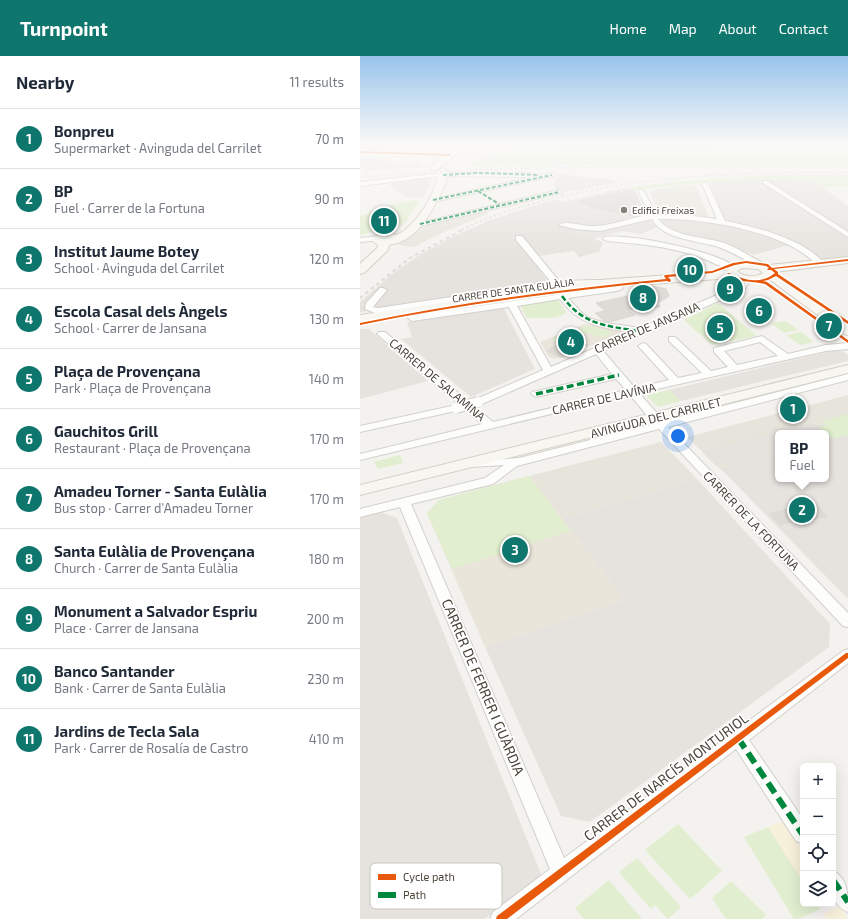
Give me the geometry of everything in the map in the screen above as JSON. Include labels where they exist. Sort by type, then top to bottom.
[{"type":"street","points":[[417,226],[433,200],[437,183]]},
{"type":"street","points":[[433,200],[512,183]]},
{"type":"street","points":[[767,183],[848,235]]},
{"type":"street","points":[[705,184],[722,222]]},
{"type":"street","points":[[478,191],[499,204]]},
{"type":"street","points":[[641,191],[654,216],[662,227],[724,246],[766,272],[848,331]]},
{"type":"street","points":[[360,270],[395,239],[417,226],[495,207],[499,204],[528,200],[559,192]]},
{"type":"street","points":[[563,225],[576,227],[610,227],[638,218],[654,216],[722,222],[756,230],[784,241],[815,257],[820,263]]},
{"type":"street","points":[[519,238],[557,284]]},
{"type":"street","points":[[360,241],[395,239]]},
{"type":"street","points":[[607,240],[667,246],[705,255],[736,273]]},
{"type":"street","points":[[360,266],[375,257],[384,247],[380,241]]},
{"type":"street","points":[[766,272],[848,260]]},
{"type":"street","name":"CARRER DE SANTA EULÀLIA","points":[[360,319],[604,283],[766,272]]},
{"type":"street","name":"CARRER DE JANSANA","points":[[360,429],[478,402],[741,288],[744,284],[736,273]]},
{"type":"street","name":"CARRER DE SANTA EULÀLIA","points":[[383,290],[369,305],[369,309],[378,311],[557,284],[588,281],[604,283]]},
{"type":"street","name":"CARRER DE SANTA EULÀLIA","points":[[412,318],[614,289],[619,287],[622,282]]},
{"type":"street","points":[[562,296],[573,311],[588,321],[640,331]]},
{"type":"street","points":[[511,303],[548,372]]},
{"type":"street","name":"CARRER DE SALAMINA","points":[[382,334],[491,426]]},
{"type":"street","points":[[672,338],[709,374]]},
{"type":"street","points":[[736,369],[718,350],[762,339],[786,357]]},
{"type":"street","points":[[643,346],[676,382]]},
{"type":"street","name":"CARRER DE LAVÍNIA","points":[[360,457],[634,391],[826,348],[848,346]]},
{"type":"street","name":"CARRER DE LA FORTUNA","points":[[597,350],[634,391],[659,422],[848,622]]},
{"type":"street","name":"AVINGUDA DEL CARRILET","points":[[360,514],[489,481],[513,464],[523,461],[847,371]]},
{"type":"street","points":[[536,394],[619,375]]},
{"type":"street","name":"AVINGUDA DEL CARRILET","points":[[360,490],[467,464],[659,422]]},
{"type":"street","name":"AVINGUDA DEL CARRILET","points":[[467,464],[523,461]]},
{"type":"street","name":"CARRER DE FERRER I GUÀRDIA","points":[[404,502],[561,873]]},
{"type":"street","name":"CARRER DE NARCÍS MONTURIOL","points":[[500,919],[848,655]]},
{"type":"street","points":[[738,738],[800,831]]},
{"type":"street","points":[[836,884],[848,902]]},
{"type":"shaded area","points":[[396,183],[430,183],[422,198],[407,197],[389,185]]},
{"type":"shaded area","points":[[554,183],[612,183],[567,192],[558,191],[553,185]]},
{"type":"shaded area","points":[[710,183],[817,183],[848,206],[848,258],[823,261],[793,244],[754,255],[732,246],[664,227],[661,222],[670,218],[719,223],[725,220]]},
{"type":"shaded area","points":[[690,185],[696,186],[709,218],[661,215],[650,193],[657,189]]},
{"type":"shaded area","points":[[625,188],[634,189],[646,216],[610,226],[562,227],[603,242],[599,252],[579,257],[574,251],[531,257],[549,284],[360,312],[360,302],[392,274],[421,254],[454,236],[488,221],[536,205],[558,200],[564,202]]},
{"type":"shaded area","points":[[485,212],[488,214],[446,231],[413,247],[398,245],[427,225]]},
{"type":"shaded area","points":[[647,218],[658,227],[641,234],[622,231],[592,239],[586,236],[580,237],[561,227],[583,229]]},
{"type":"shaded area","points":[[503,307],[535,369],[471,397],[401,339],[412,337],[407,322]]},
{"type":"shaded area","points":[[585,324],[623,332],[562,358],[553,359],[548,356],[540,342]]},
{"type":"shaded area","points":[[369,329],[428,381],[360,399],[360,330]]},
{"type":"shaded area","points":[[836,350],[842,351],[848,355],[848,361],[681,401],[669,390]]},
{"type":"shaded area","points":[[848,395],[848,435],[829,440],[829,430],[775,430],[775,456],[721,470],[687,437]]},
{"type":"shaded area","points":[[813,422],[822,430],[783,430]]},
{"type":"shaded area","points":[[775,432],[775,456],[742,464],[738,460],[716,466],[702,452]]},
{"type":"shaded area","points":[[848,433],[848,599],[721,469],[775,454],[775,482],[829,482],[829,438]]},
{"type":"shaded area","points":[[661,442],[697,479],[562,519],[529,476]]},
{"type":"shaded area","points":[[529,476],[624,600],[485,647],[427,513],[439,500]]},
{"type":"shaded area","points":[[697,479],[830,624],[829,647],[590,822],[561,816],[485,647],[624,600],[562,519]]},
{"type":"shaded area","points":[[380,512],[397,518],[543,879],[502,907],[502,863],[370,863],[370,909],[499,909],[484,919],[360,919],[360,517]]},
{"type":"green space","points":[[663,183],[703,183],[638,189],[625,188]]},
{"type":"green space","points":[[816,183],[848,183],[848,186],[822,187]]},
{"type":"green space","points":[[415,200],[419,201],[404,225],[360,235],[360,216],[391,205]]},
{"type":"green space","points":[[557,299],[566,312],[558,317],[526,318],[524,312],[521,311],[523,310],[520,305]]},
{"type":"green space","points":[[718,303],[757,336],[712,345],[684,320]]},
{"type":"green space","points":[[785,321],[798,330],[784,333],[771,323]]},
{"type":"green space","points":[[585,325],[612,332],[606,338],[578,331]]},
{"type":"green space","points":[[573,330],[581,334],[559,343],[551,339]]},
{"type":"green space","points":[[801,332],[814,342],[800,345],[786,335]]},
{"type":"green space","points":[[669,390],[681,401],[658,407],[646,395]]},
{"type":"green space","points":[[848,414],[848,435],[833,439],[829,436],[829,430],[822,430],[819,428],[827,425],[821,421]]},
{"type":"green space","points":[[400,455],[403,463],[378,469],[374,462]]},
{"type":"green space","points":[[529,476],[571,531],[452,569],[427,513],[439,500]]},
{"type":"green space","points":[[678,824],[722,871],[690,899],[645,850]]},
{"type":"green space","points":[[768,827],[800,877],[800,907],[819,907],[820,909],[799,919],[794,919],[744,837]]},
{"type":"green space","points":[[637,858],[681,907],[668,919],[655,905],[651,909],[619,872]]},
{"type":"green space","points":[[609,880],[642,919],[584,919],[575,908]]},
{"type":"green space","points":[[731,881],[766,915],[762,919],[726,919],[712,898]]},
{"type":"sand","points":[[783,821],[800,846],[800,877],[768,827]]},
{"type":"sand","points":[[840,906],[848,919],[826,919],[823,914]]},
{"type":"building","points":[[629,191],[635,192],[645,214],[634,216],[594,208],[578,201]]},
{"type":"building","points":[[653,286],[666,289],[669,296],[658,303],[660,307],[628,310],[635,315],[610,322],[604,321],[595,313],[605,311],[596,303],[632,295],[643,288]]},
{"type":"building","points":[[575,338],[588,345],[558,357],[547,351],[552,349],[550,348]]},
{"type":"building","points":[[806,499],[812,501],[827,516],[812,520],[808,516],[780,525],[770,514],[797,506],[794,503]]},
{"type":"railway","points":[[464,229],[505,212],[551,199],[637,183]]},
{"type":"railway","points":[[360,298],[410,258],[464,229]]},
{"type":"marked path","points":[[433,200],[513,183]]},
{"type":"marked path","points":[[478,191],[499,204]]},
{"type":"marked path","points":[[420,224],[559,192]]},
{"type":"marked path","points":[[562,296],[569,306],[586,319],[606,326],[640,331]]},
{"type":"marked path","points":[[536,394],[619,375]]},
{"type":"marked path","points":[[738,738],[800,831]]},
{"type":"marked path","points":[[836,884],[848,902]]},
{"type":"cycle path","points":[[769,269],[848,260]]},
{"type":"cycle path","points":[[669,281],[666,276],[712,272],[734,264],[746,262],[767,265],[777,273],[773,277],[760,281],[746,281],[729,274]]},
{"type":"cycle path","points":[[776,274],[848,323]]},
{"type":"cycle path","points":[[360,324],[436,309],[514,297],[669,280]]},
{"type":"cycle path","points":[[756,281],[766,283],[848,342]]},
{"type":"cycle path","points":[[500,919],[848,655]]},
{"type":"place","name":"Edifici Freixas","points":[[624,210]]},
{"type":"place","name":"Jardins de Tecla Sala","points":[[384,221]]},
{"type":"place","name":"Banco Santander","points":[[690,270]]},
{"type":"place","name":"Monument a Salvador Espriu","points":[[730,289]]},
{"type":"place","name":"Santa Eulàlia de Provençana","points":[[643,298]]},
{"type":"place","name":"Gauchitos Grill","points":[[759,311]]},
{"type":"place","name":"Amadeu Torner - Santa Eulàlia","points":[[829,326]]},
{"type":"place","name":"Plaça de Provençana","points":[[720,328]]},
{"type":"place","name":"Escola Casal dels Àngels","points":[[571,342]]},
{"type":"place","name":"Bonpreu","points":[[793,409]]},
{"type":"place","name":"BP","points":[[802,510]]},
{"type":"place","name":"Institut Jaume Botey","points":[[515,550]]}]
